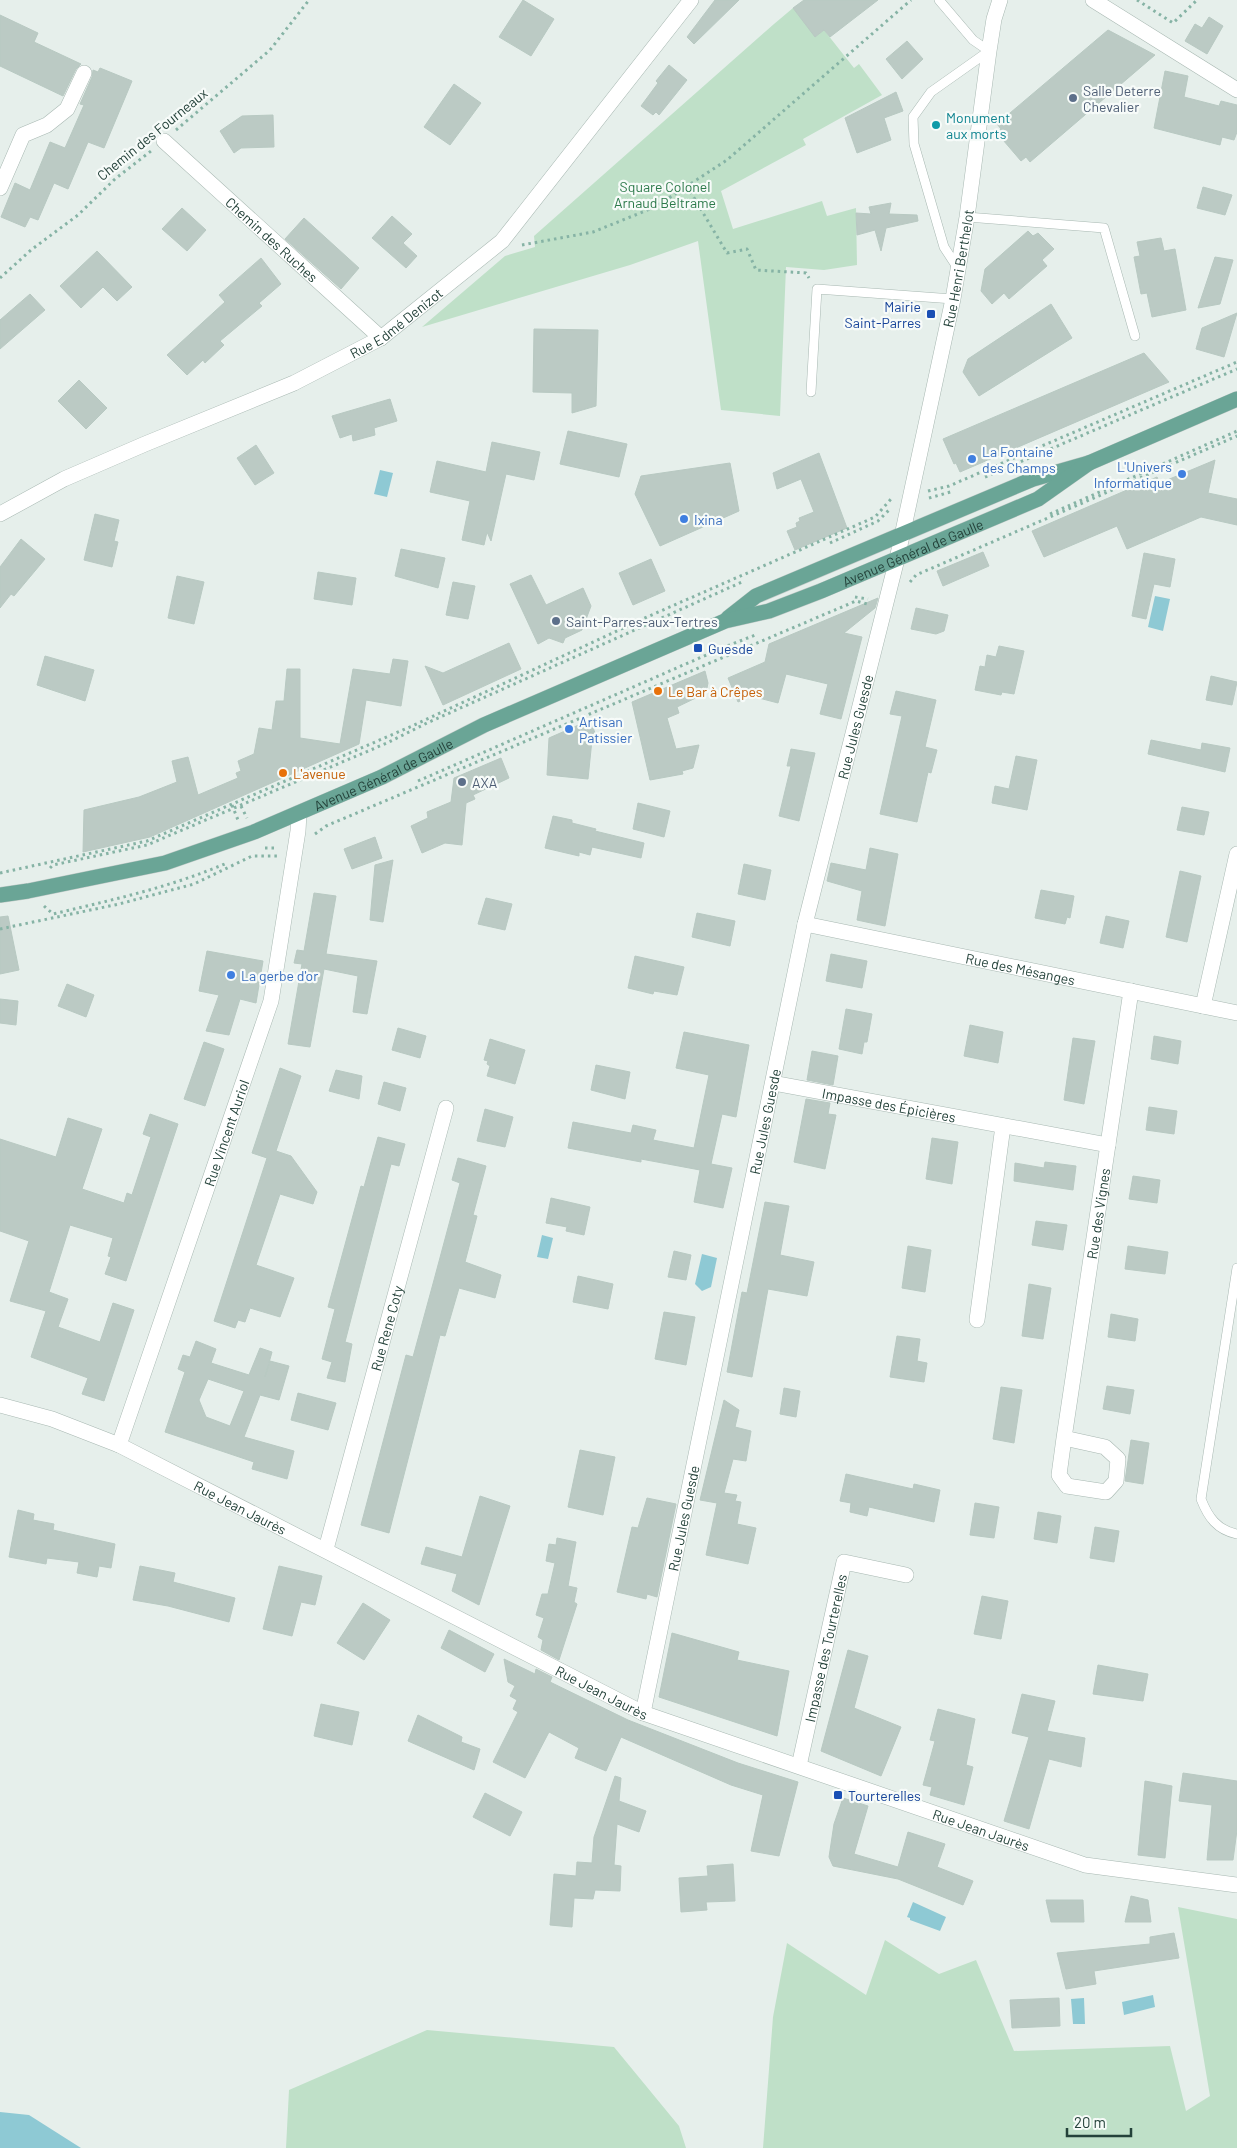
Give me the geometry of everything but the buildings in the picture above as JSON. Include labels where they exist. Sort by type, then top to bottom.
[{"type":"main road","name":"Avenue Général de Gaulle","points":[[725,621],[756,596],[1033,479],[1089,463],[1237,399]]},
{"type":"main road","name":"Avenue Général de Gaulle","points":[[0,895],[165,863],[249,834],[389,773],[484,725],[725,621],[769,611],[1038,499],[1089,463]]},
{"type":"main road","name":"Avenue Général de Gaulle","points":[[0,905],[28,891]]},
{"type":"street","name":"Rue Edmé Denizot","points":[[0,514],[64,479],[294,383],[381,338],[502,241],[691,0]]},
{"type":"street","name":"Rue Henri Berthelot","points":[[902,534],[959,270],[989,51],[994,19],[1000,0]]},
{"type":"street","points":[[1092,0],[1237,90]]},
{"type":"street","points":[[0,188],[5,164],[23,135],[47,125],[67,109],[84,72]]},
{"type":"street","name":"Chemin des Ruches","points":[[164,141],[381,338]]},
{"type":"street","name":"Rue Jules Guesde","points":[[643,1713],[774,1083],[805,924],[902,534]]},
{"type":"street","name":"Rue Vincent Auriol","points":[[119,1445],[271,1001],[299,813]]},
{"type":"street","points":[[1203,1006],[1237,854]]},
{"type":"street","name":"Rue des Mésanges","points":[[805,924],[1237,1013]]},
{"type":"street","name":"Rue des Vignes","points":[[1064,1438],[1131,991]]},
{"type":"street","name":"Impasse des Épicières","points":[[774,1083],[1108,1145]]},
{"type":"street","name":"Rue Rene Coty","points":[[326,1549],[446,1108]]},
{"type":"street","points":[[977,1320],[1003,1126]]},
{"type":"street","name":"Rue Jean Jaurès","points":[[0,1405],[52,1419],[119,1445],[326,1549],[643,1713],[1085,1865],[1237,1885]]},
{"type":"street","name":"Impasse des Tourterelles","points":[[799,1766],[844,1562],[906,1575]]},
{"type":"lane","points":[[939,0],[973,40],[989,51],[931,92],[914,117],[914,144],[944,247],[959,270]]},
{"type":"lane","points":[[967,217],[1104,228],[1135,336]]},
{"type":"lane","points":[[811,392],[817,289],[953,299]]},
{"type":"lane","points":[[1237,1268],[1235,1297],[1201,1498],[1207,1515],[1226,1532],[1237,1534]]},
{"type":"path","name":"Chemin des Fourneaux","points":[[0,278],[31,250],[78,215],[109,184],[164,141],[270,50],[309,0]]},
{"type":"path","points":[[502,241],[519,246],[593,232],[655,207],[727,160],[911,0]]},
{"type":"path","points":[[1137,0],[1172,23],[1197,0]]},
{"type":"path","points":[[687,186],[727,253],[747,249],[756,270],[806,273],[817,289]]},
{"type":"path","points":[[827,544],[878,522],[898,501],[949,486],[1237,362]]},
{"type":"path","points":[[978,480],[1237,369]]},
{"type":"path","points":[[260,848],[305,848],[313,835],[326,826],[856,601],[875,604],[903,587],[911,574],[1086,500],[1101,490],[1237,431]]},
{"type":"path","points":[[818,611],[854,597],[868,599],[899,595],[916,575],[1237,436]]},
{"type":"path","points":[[0,873],[147,841],[412,726],[647,617],[875,517],[895,495],[911,498],[931,498],[960,488]]},
{"type":"path","points":[[252,851],[191,878],[53,914],[28,891],[53,865],[155,842],[387,743],[444,715],[749,579]]},
{"type":"path","points":[[0,929],[194,884],[252,856],[280,856],[306,840],[325,821],[763,632]]},
{"type":"green space","name":"Square Colonel Arnaud Beltrame","points":[[793,8],[816,36],[824,30],[854,68],[859,64],[882,95],[803,139],[806,145],[721,191],[733,229],[822,201],[827,216],[856,208],[857,265],[824,270],[786,267],[780,416],[721,410],[698,241],[630,265],[422,327],[505,256],[535,247],[534,236]]},
{"type":"green space","points":[[1178,1907],[1237,1919],[1237,2148],[763,2148],[773,2017],[787,1943],[866,1995],[885,1940],[939,1974],[976,1960],[1014,2051],[1170,2046],[1186,2111],[1210,2096]]},
{"type":"green space","points":[[427,2030],[614,2047],[679,2126],[686,2148],[286,2148],[289,2090]]},
{"type":"water","points":[[380,470],[393,473],[387,497],[374,494]]},
{"type":"water","points":[[1155,596],[1170,599],[1163,631],[1148,627]]},
{"type":"water","points":[[542,1235],[553,1238],[548,1259],[537,1257]]},
{"type":"water","points":[[702,1254],[717,1258],[711,1287],[702,1291],[695,1284]]},
{"type":"water","points":[[913,1902],[946,1917],[940,1931],[910,1920],[907,1917]]},
{"type":"water","points":[[1153,1995],[1155,2007],[1124,2015],[1122,2002]]},
{"type":"water","points":[[1084,1998],[1085,2024],[1073,2024],[1071,1999]]},
{"type":"water","points":[[0,2112],[29,2115],[81,2148],[0,2148]]},
{"type":"place","name":"Salle Deterre Chevalier","points":[[1073,98]]},
{"type":"place","name":"Monument aux morts","points":[[936,125]]},
{"type":"place","name":"Mairie Saint-Parres","points":[[931,314]]},
{"type":"place","name":"La Fontaine des Champs","points":[[972,459]]},
{"type":"place","name":"L'Univers Informatique","points":[[1182,474]]},
{"type":"place","name":"Ixina","points":[[684,519]]},
{"type":"place","name":"Saint-Parres-aux-Tertres","points":[[556,621]]},
{"type":"place","name":"Guesde","points":[[698,648]]},
{"type":"place","name":"Le Bar à Crêpes","points":[[658,691]]},
{"type":"place","name":"Artisan Patissier","points":[[569,729]]},
{"type":"place","name":"L'avenue","points":[[283,773]]},
{"type":"place","name":"AXA","points":[[462,782]]},
{"type":"place","name":"La gerbe d'or","points":[[231,975]]},
{"type":"place","name":"Tourterelles","points":[[838,1795]]}]
